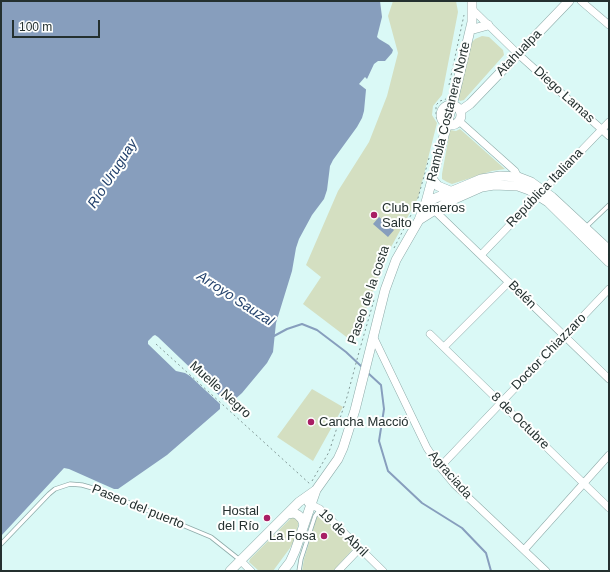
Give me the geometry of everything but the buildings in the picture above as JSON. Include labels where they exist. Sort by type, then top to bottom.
[{"type":"street","name":"Atahualpa","points":[[459,116],[569,1]]},
{"type":"street","points":[[581,1],[609,25]]},
{"type":"street","name":"Diego Lamas","points":[[470,7],[518,54],[609,136]]},
{"type":"street","name":"Rambla Costanera Norte","points":[[452,106],[470,30],[470,7]]},
{"type":"street","points":[[470,30],[488,24]]},
{"type":"street","points":[[459,116],[452,125],[443,123],[441,114],[446,106],[456,107],[459,116],[515,171],[518,182]]},
{"type":"street","name":"República Italiana","points":[[481,255],[609,122]]},
{"type":"street","name":"Rambla Costanera Norte","points":[[230,571],[299,502],[338,459],[347,437],[355,410],[368,353],[391,272],[396,260],[419,220],[426,202],[443,123]]},
{"type":"street","points":[[426,202],[481,179],[500,176],[518,182],[529,190],[540,192],[585,228],[609,250]]},
{"type":"street","points":[[419,220],[446,203],[482,187],[518,182]]},
{"type":"street","points":[[431,183],[450,191]]},
{"type":"street","points":[[431,183],[437,197],[434,211]]},
{"type":"street","points":[[540,192],[548,202],[609,262]]},
{"type":"street","name":"Belén","points":[[434,211],[609,379]]},
{"type":"street","points":[[444,347],[509,282]]},
{"type":"street","name":"Doctor Chiazzaro","points":[[440,467],[609,290]]},
{"type":"street","name":"8 de Octubre","points":[[430,334],[609,508]]},
{"type":"street","name":"Agraciada","points":[[373,336],[427,448],[440,467],[454,484],[546,571]]},
{"type":"street","points":[[524,550],[609,455]]},
{"type":"street","points":[[284,571],[295,551],[304,525],[311,504],[313,487]]},
{"type":"street","name":"19 de Abril","points":[[299,502],[311,504],[320,509],[383,571]]},
{"type":"street","points":[[287,514],[294,513],[298,515],[302,519],[304,525]]},
{"type":"street","points":[[338,571],[359,549]]},
{"type":"street","points":[[240,560],[251,571]]},
{"type":"lane","points":[[585,228],[609,205]]},
{"type":"lane","name":"Paseo del puerto","points":[[1,544],[55,489],[70,484],[76,484],[96,489],[211,537],[240,560]]},
{"type":"lane","points":[[299,571],[301,559],[315,516],[320,509]]},
{"type":"path","points":[[449,85],[470,7]]},
{"type":"path","points":[[443,123],[436,117],[435,110],[436,105],[440,101],[445,100],[447,92]]},
{"type":"path","name":"Paseo de la costa","points":[[392,252],[418,198],[431,152]]},
{"type":"path","name":"Paseo de la costa","points":[[313,487],[329,452],[347,397],[358,352],[375,296]]},
{"type":"path","name":"Muelle Negro","points":[[156,344],[313,487]]},
{"type":"green space","points":[[393,1],[456,1],[458,12],[442,95],[433,106],[432,115],[437,123],[418,198],[390,249],[353,342],[303,304],[321,277],[306,265],[338,191],[369,142],[387,96],[398,53],[388,16]]},
{"type":"green space","points":[[482,36],[489,37],[503,50],[504,55],[464,100],[460,101],[457,97],[471,43],[475,39]]},
{"type":"green space","points":[[460,129],[505,169],[492,171],[452,184],[442,179],[450,130],[456,131]]},
{"type":"green space","name":"Cancha Macció","points":[[312,389],[343,407],[313,461],[277,437]]},
{"type":"green space","points":[[320,513],[354,548],[333,571],[302,571],[304,559],[317,517]]},
{"type":"green space","points":[[292,517],[299,521],[295,539],[290,548],[273,571],[259,571],[249,562],[250,559]]},
{"type":"water","name":"Río Uruguay","points":[[1,1],[380,1],[382,17],[377,37],[389,45],[393,50],[385,61],[378,61],[374,64],[367,79],[362,118],[333,160],[330,166],[327,190],[324,199],[312,215],[299,239],[292,271],[276,323],[273,352],[267,363],[242,393],[233,401],[228,403],[158,337],[155,335],[153,336],[148,341],[148,344],[176,371],[190,376],[220,404],[220,409],[167,455],[118,489],[114,489],[64,468],[1,536]]},
{"type":"water","points":[[379,217],[394,230],[388,237],[373,224]]},
{"type":"pier","points":[[365,77],[369,81],[368,91],[359,84]]},
{"type":"waterway","name":"Arroyo Sauzal","points":[[272,335],[274,336],[287,329],[302,324],[317,330],[346,352],[362,367]]},
{"type":"waterway","name":"Arroyo Sauzal","points":[[368,373],[381,385],[384,409],[379,441],[388,471],[422,503],[462,528],[486,553],[491,571]]},
{"type":"place","name":"Club Remeros Salto","points":[[374,215]]},
{"type":"place","name":"Cancha Macció","points":[[311,422]]},
{"type":"place","name":"Hostal del Río","points":[[267,518]]},
{"type":"place","name":"La Fosa","points":[[324,536]]}]
